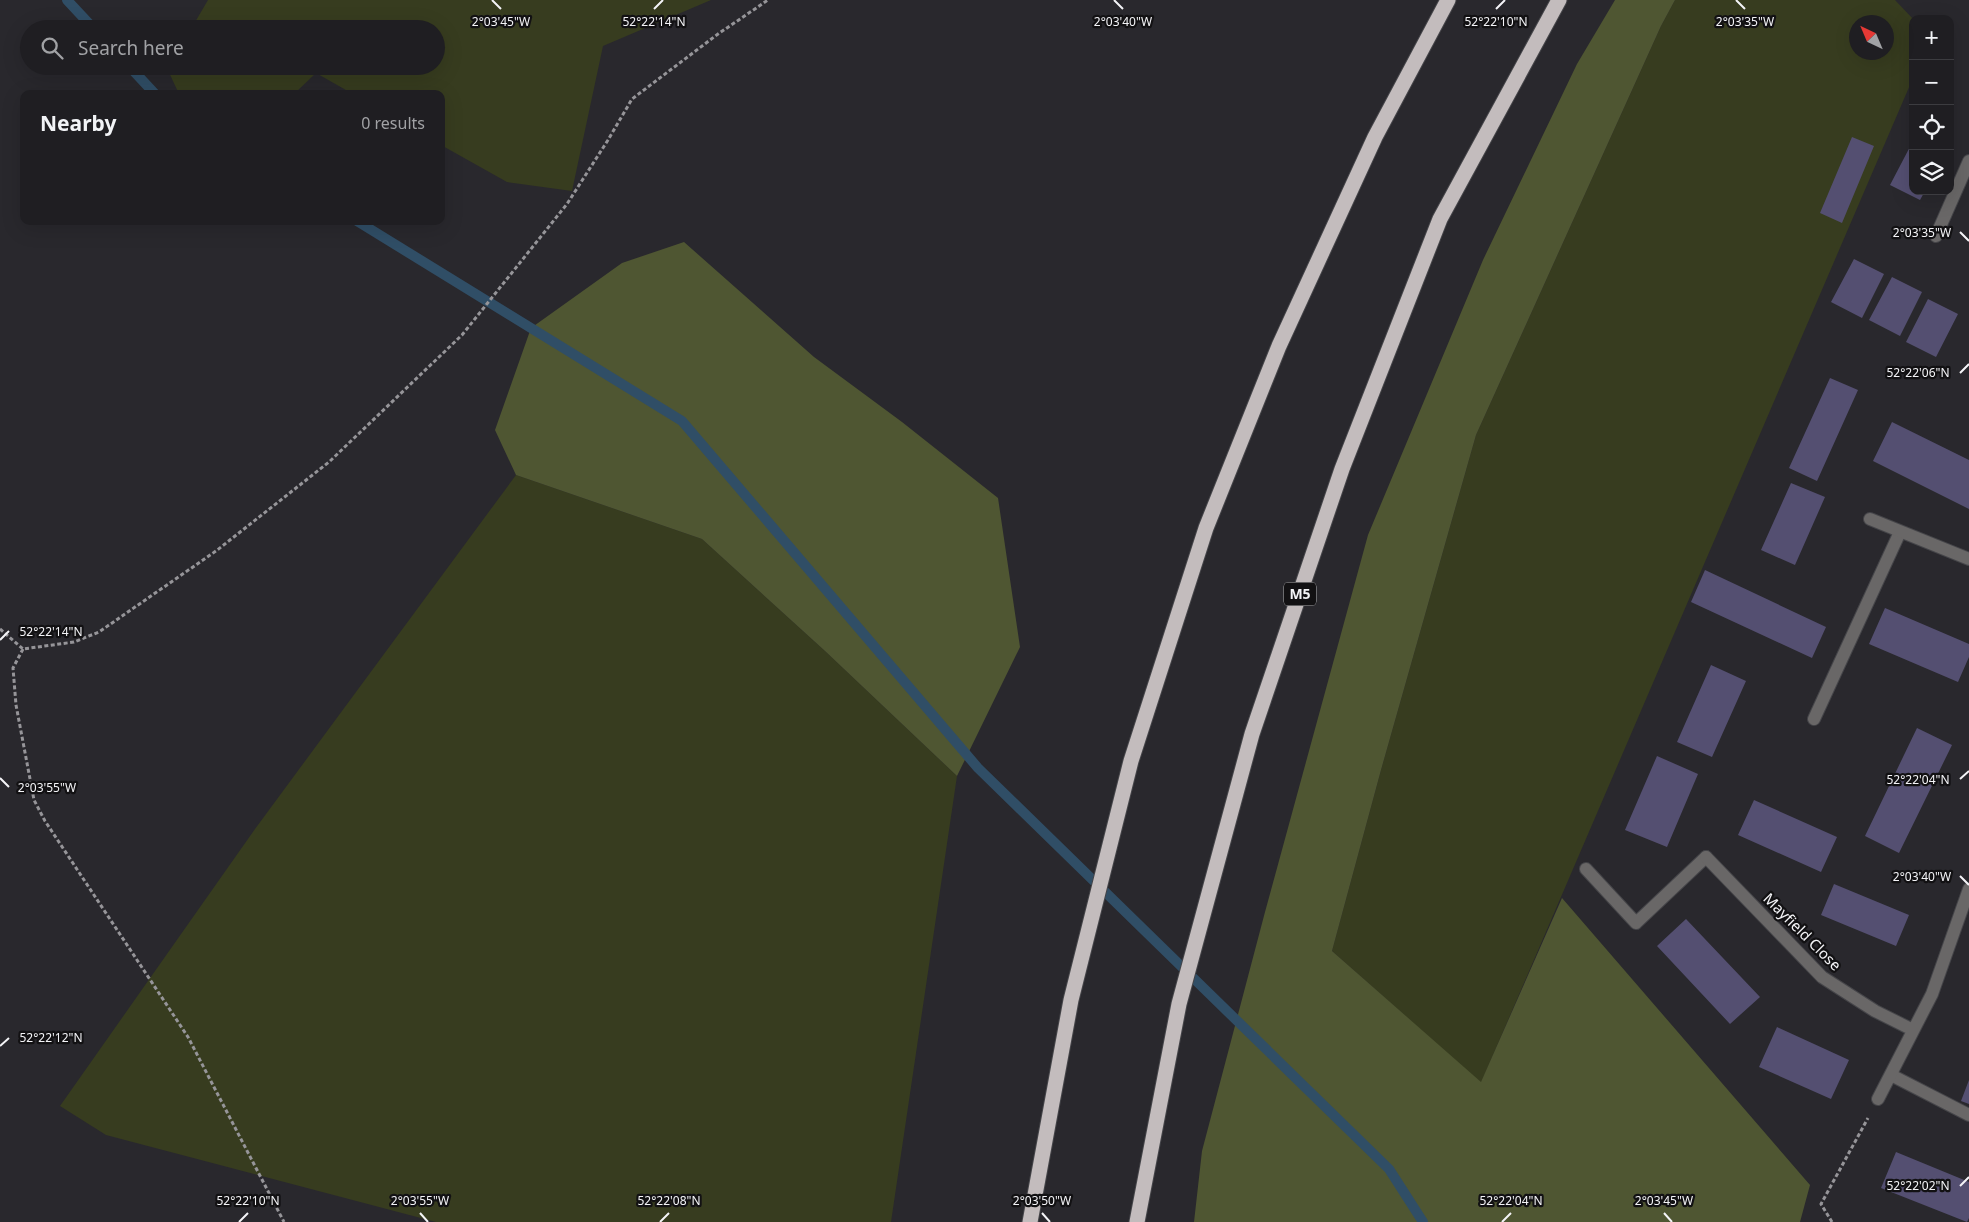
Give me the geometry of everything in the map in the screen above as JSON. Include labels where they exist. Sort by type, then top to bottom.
[{"type":"highway","points":[[1030,1222],[1071,1000],[1131,761],[1206,528],[1283,338],[1375,137],[1448,0]]},
{"type":"highway","name":"M5","points":[[1137,1222],[1179,1004],[1247,752],[1342,469],[1440,219],[1559,0]]},
{"type":"street","points":[[1936,236],[1969,161]]},
{"type":"street","points":[[1870,519],[1969,559]]},
{"type":"street","points":[[1814,720],[1900,532]]},
{"type":"street","name":"Mayfield Close","points":[[1586,869],[1636,923],[1706,857],[1822,978],[1875,1011],[1914,1030]]},
{"type":"street","points":[[1878,1099],[1932,994],[1969,889]]},
{"type":"street","points":[[1891,1075],[1969,1115]]},
{"type":"path","points":[[0,629],[22,649],[74,642],[99,632],[216,551],[329,462],[462,336],[567,204],[632,99],[718,34],[768,0]]},
{"type":"path","points":[[22,649],[13,668],[16,705],[34,800],[45,822],[188,1037],[284,1222]]},
{"type":"path","points":[[1832,1222],[1821,1204],[1878,1099]]},
{"type":"green space","points":[[208,0],[711,0],[603,46],[572,191],[507,182],[445,147],[445,90],[346,90],[320,75],[445,75],[445,20],[196,20]]},
{"type":"green space","points":[[1615,0],[1675,0],[1661,26],[1476,435],[1332,951],[1481,1082],[1562,898],[1810,1185],[1800,1222],[1194,1222],[1202,1151],[1368,535],[1483,260],[1577,64]]},
{"type":"green space","points":[[1675,0],[1895,0],[1909,15],[1909,87],[1481,1083],[1332,951],[1476,435],[1661,26]]},
{"type":"green space","points":[[170,75],[314,75],[298,90],[177,90]]},
{"type":"green space","points":[[684,242],[814,357],[902,422],[998,498],[1020,647],[957,776],[825,651],[702,539],[516,475],[495,430],[531,328],[622,263]]},
{"type":"green space","points":[[516,475],[702,539],[825,651],[957,776],[891,1222],[436,1222],[106,1135],[60,1106],[255,829]]},
{"type":"building","points":[[1852,137],[1874,146],[1842,223],[1820,213]]},
{"type":"building","points":[[1909,149],[1909,194],[1890,185]]},
{"type":"building","points":[[1910,195],[1923,195],[1920,200]]},
{"type":"building","points":[[1854,259],[1884,274],[1862,318],[1831,302]]},
{"type":"building","points":[[1892,277],[1922,292],[1900,336],[1869,320]]},
{"type":"building","points":[[1928,299],[1958,314],[1936,357],[1906,342]]},
{"type":"building","points":[[1830,378],[1858,390],[1817,481],[1789,468]]},
{"type":"building","points":[[1892,422],[1969,460],[1969,509],[1873,461]]},
{"type":"building","points":[[1791,483],[1825,497],[1795,565],[1761,550]]},
{"type":"building","points":[[1705,570],[1826,627],[1812,658],[1691,602]]},
{"type":"building","points":[[1885,608],[1969,644],[1969,657],[1958,682],[1869,644]]},
{"type":"building","points":[[1711,665],[1746,681],[1712,757],[1677,742]]},
{"type":"building","points":[[1917,728],[1952,745],[1899,853],[1865,836]]},
{"type":"building","points":[[1657,756],[1698,774],[1667,847],[1625,830]]},
{"type":"building","points":[[1754,800],[1837,837],[1821,872],[1738,835]]},
{"type":"building","points":[[1834,884],[1909,915],[1896,946],[1821,915]]},
{"type":"building","points":[[1686,919],[1760,997],[1730,1024],[1657,946]]},
{"type":"building","points":[[1777,1027],[1849,1060],[1831,1099],[1759,1067]]},
{"type":"building","points":[[1969,1080],[1969,1104],[1961,1101]]},
{"type":"building","points":[[1896,1152],[1969,1182],[1969,1218],[1967,1222],[1881,1188]]},
{"type":"waterway","points":[[67,0],[86,20]]},
{"type":"waterway","points":[[137,75],[151,90]]},
{"type":"waterway","points":[[364,225],[682,421],[978,768],[1389,1169],[1423,1222]]}]
